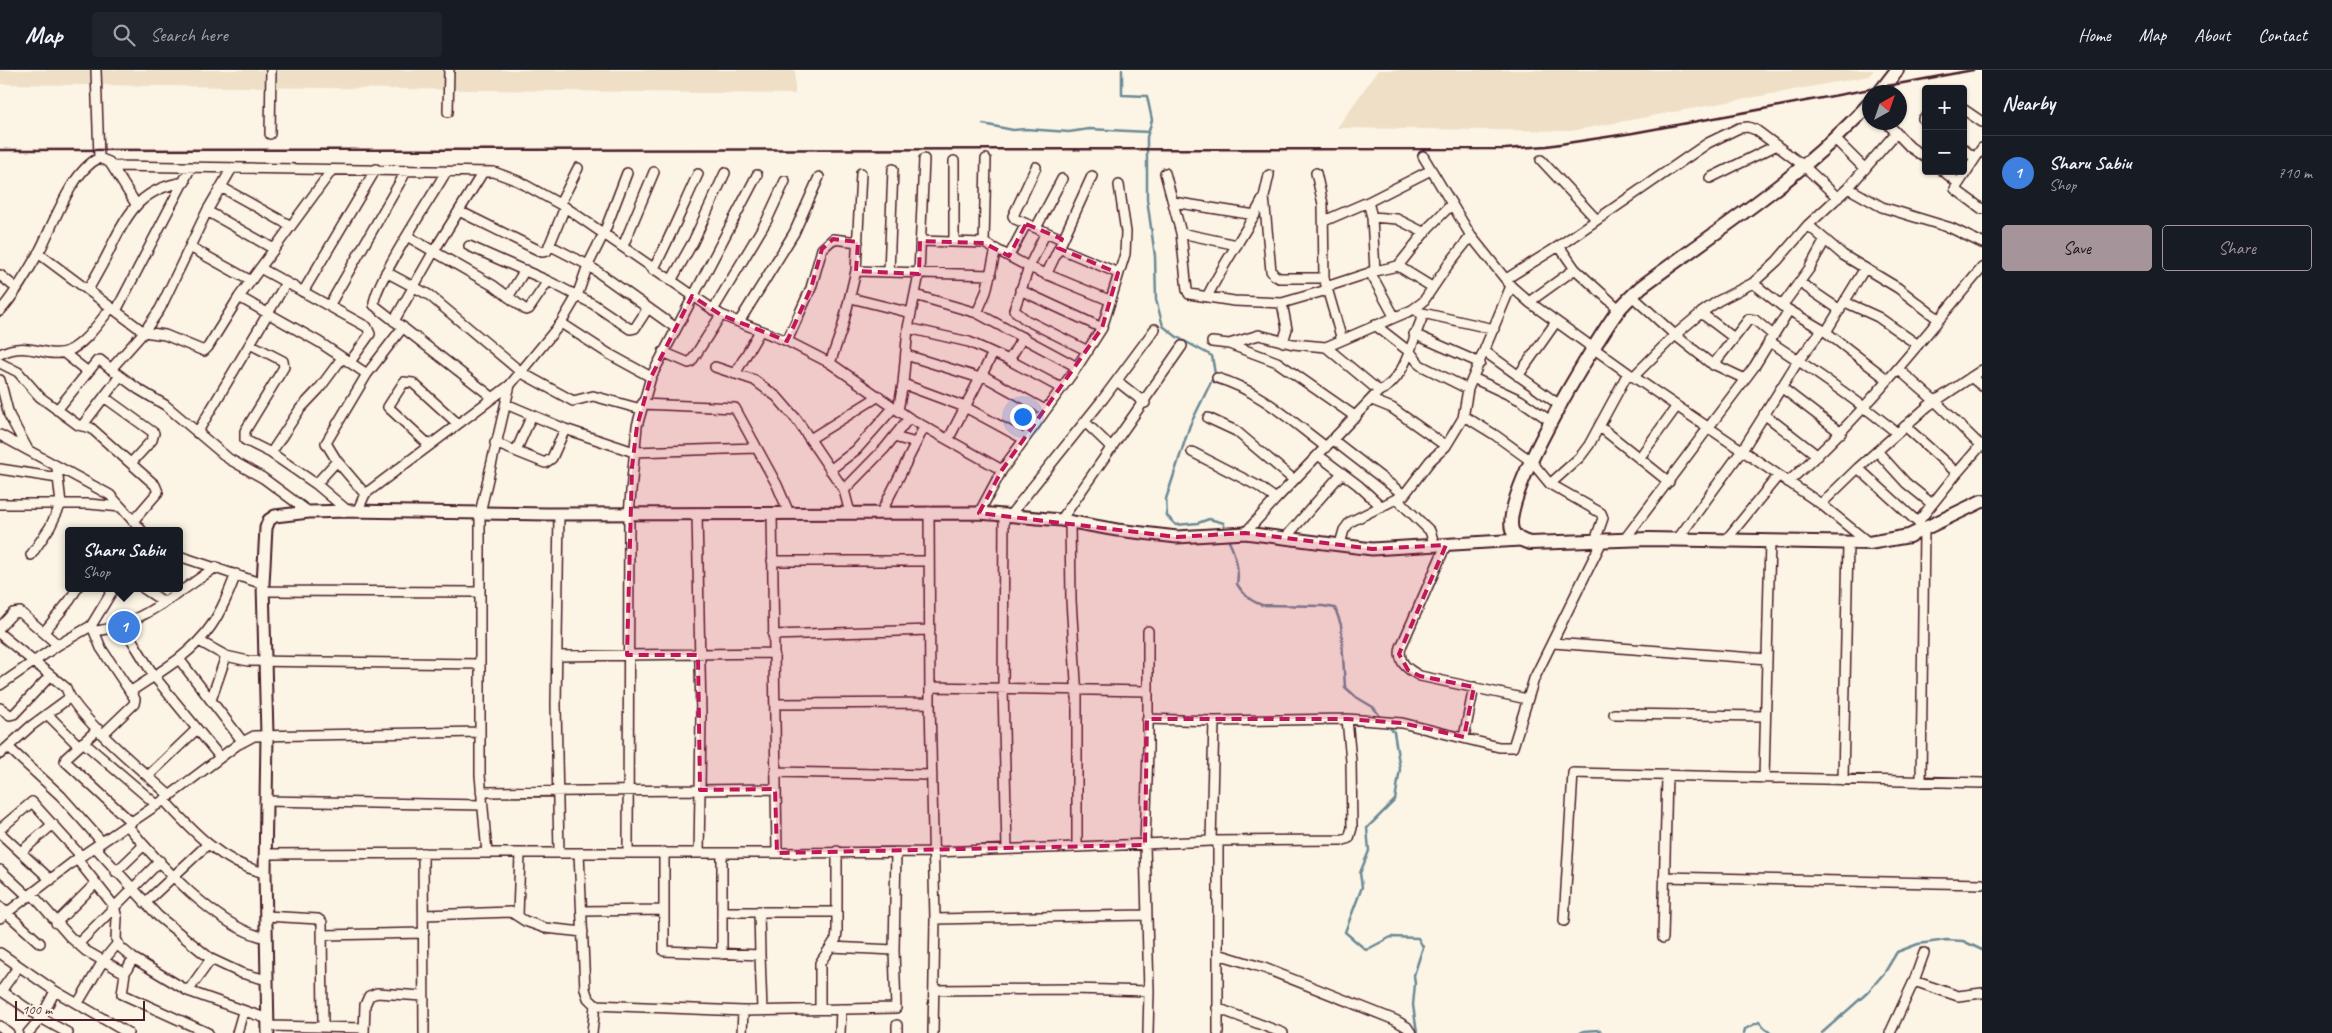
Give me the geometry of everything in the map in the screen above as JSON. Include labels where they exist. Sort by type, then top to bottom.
[{"type":"main road","points":[[1885,85],[1897,70]]},
{"type":"main road","points":[[1862,111],[1835,139],[1804,166],[1632,296],[1619,309],[1592,348],[1531,460],[1512,511],[1512,531],[1520,540],[1530,543],[1624,540],[1869,543],[1901,538],[1921,525],[1982,501]]},
{"type":"street","points":[[96,70],[99,158]]},
{"type":"street","points":[[270,134],[271,70]]},
{"type":"street","points":[[448,112],[449,70]]},
{"type":"street","points":[[1967,111],[1982,122]]},
{"type":"street","points":[[1340,544],[1344,530],[1350,522],[1401,497],[1430,461],[1446,446],[1463,418],[1468,389],[1494,329],[1508,283],[1596,220],[1708,143],[1739,128],[1748,127],[1756,130],[1804,166],[1838,198]]},
{"type":"street","points":[[1893,130],[1922,155]]},
{"type":"street","points":[[1550,484],[1580,457],[1631,375],[1701,312],[1754,283],[1777,261],[1808,225],[1848,188],[1896,133]]},
{"type":"street","points":[[1835,139],[1865,168]]},
{"type":"street","points":[[1710,178],[1775,146]]},
{"type":"street","points":[[1982,148],[1958,182],[1956,191],[1982,209]]},
{"type":"street","points":[[1967,152],[1975,158]]},
{"type":"street","points":[[1423,156],[1471,236],[1508,283],[1530,302],[1592,348],[1743,449],[1778,476],[1822,504],[1869,543]]},
{"type":"street","points":[[0,311],[38,253],[77,179],[94,160],[99,158],[109,162],[136,204]]},
{"type":"street","points":[[830,470],[856,450],[896,409],[903,384],[908,328],[919,274],[924,159]]},
{"type":"street","points":[[984,243],[986,159]]},
{"type":"street","points":[[1540,160],[1596,220]]},
{"type":"street","points":[[954,161],[954,242]]},
{"type":"street","points":[[112,166],[494,172],[518,181],[562,205],[623,246],[653,270],[717,312],[788,341],[830,363],[909,418],[1002,470]]},
{"type":"street","points":[[64,353],[80,343],[113,310],[185,182],[191,167]]},
{"type":"street","points":[[1036,167],[1012,216],[1046,232],[1061,243],[1118,273]]},
{"type":"street","points":[[111,369],[144,332],[167,296],[207,211],[232,168]]},
{"type":"street","points":[[459,211],[542,252],[547,251],[562,205],[578,168]]},
{"type":"street","points":[[303,292],[376,169]]},
{"type":"street","points":[[889,272],[893,169]]},
{"type":"street","points":[[38,253],[144,332],[165,335],[204,351],[239,297],[332,170]]},
{"type":"street","points":[[329,306],[407,170]]},
{"type":"street","points":[[1324,221],[1368,202],[1431,170]]},
{"type":"street","points":[[446,172],[386,272],[373,299],[374,305],[492,397]]},
{"type":"street","points":[[394,321],[434,251],[483,172]]},
{"type":"street","points":[[623,246],[654,172]]},
{"type":"street","points":[[352,511],[364,494],[510,385],[522,373],[561,323],[577,296],[627,173]]},
{"type":"street","points":[[671,281],[693,242],[724,173]]},
{"type":"street","points":[[830,363],[851,298],[856,271],[861,173]]},
{"type":"street","points":[[1165,173],[1181,233],[1187,290],[1193,296],[1234,301],[1282,303],[1326,285],[1373,271],[1398,266],[1452,204]]},
{"type":"street","points":[[1316,173],[1323,204],[1326,285],[1342,340]]},
{"type":"street","points":[[653,270],[671,236],[698,174]]},
{"type":"street","points":[[628,852],[629,513],[634,452],[641,407],[651,377],[663,352],[758,175]]},
{"type":"street","points":[[1207,297],[1220,270],[1255,215],[1264,196],[1269,175]]},
{"type":"street","points":[[1948,175],[1958,182]]},
{"type":"street","points":[[1046,275],[1092,176]]},
{"type":"street","points":[[739,322],[794,234],[818,177]]},
{"type":"street","points":[[1036,228],[1062,179]]},
{"type":"street","points":[[88,290],[122,224],[136,204],[162,189],[185,182]]},
{"type":"street","points":[[663,352],[689,363],[691,362],[786,182]]},
{"type":"street","points":[[979,513],[1002,470],[1077,367],[1102,328],[1109,300],[1125,254],[1126,232],[1119,185]]},
{"type":"street","points":[[221,187],[291,226]]},
{"type":"street","points":[[1848,188],[1882,207],[1942,225],[1982,243]]},
{"type":"street","points":[[1264,196],[1271,271],[1279,278],[1326,285]]},
{"type":"street","points":[[1173,202],[1255,215]]},
{"type":"street","points":[[1368,202],[1372,216],[1373,271],[1394,316]]},
{"type":"street","points":[[207,211],[274,249]]},
{"type":"street","points":[[1372,216],[1397,219],[1425,233]]},
{"type":"street","points":[[1009,256],[1026,224]]},
{"type":"street","points":[[1808,225],[1843,255],[1898,288],[1938,319]]},
{"type":"street","points":[[1046,232],[1013,307],[1017,314],[1088,351]]},
{"type":"street","points":[[1181,233],[1237,245]]},
{"type":"street","points":[[407,236],[494,286],[522,308],[529,309],[548,281]]},
{"type":"street","points":[[1229,344],[1253,335],[1283,342],[1326,347],[1394,316],[1412,310],[1423,302],[1432,287],[1471,236]]},
{"type":"street","points":[[788,341],[812,288],[822,248],[833,239],[858,242]]},
{"type":"street","points":[[1624,540],[1745,379],[1771,338],[1799,282],[1825,240]]},
{"type":"street","points":[[920,241],[984,243],[1046,275],[1109,300]]},
{"type":"street","points":[[549,244],[588,265],[676,328]]},
{"type":"street","points":[[469,246],[548,281],[577,296],[630,329],[635,328],[648,308]]},
{"type":"street","points":[[1559,246],[1575,268],[1619,309]]},
{"type":"street","points":[[190,247],[251,281]]},
{"type":"street","points":[[977,313],[990,275],[996,249]]},
{"type":"street","points":[[1398,266],[1432,287]]},
{"type":"street","points":[[260,268],[367,326],[370,330],[370,334],[300,409],[271,453]]},
{"type":"street","points":[[1530,302],[1575,268]]},
{"type":"street","points":[[1677,540],[1743,449],[1798,361],[1840,310],[1865,268]]},
{"type":"street","points":[[1788,482],[1841,433],[1898,369],[1982,268]]},
{"type":"street","points":[[508,297],[525,270]]},
{"type":"street","points":[[856,271],[990,275]]},
{"type":"street","points":[[386,272],[429,295],[522,373],[573,402],[593,396],[641,407],[731,406],[739,412],[756,448],[777,485],[789,513]]},
{"type":"street","points":[[0,275],[16,288]]},
{"type":"street","points":[[1799,282],[1840,310]]},
{"type":"street","points":[[197,433],[286,283]]},
{"type":"street","points":[[1754,283],[1786,308],[1824,331],[1888,380]]},
{"type":"street","points":[[1020,290],[1102,328]]},
{"type":"street","points":[[915,295],[977,313],[1077,367]]},
{"type":"street","points":[[1632,296],[1675,335],[1713,365],[1745,379]]},
{"type":"street","points":[[239,297],[266,314],[319,342],[367,374]]},
{"type":"street","points":[[851,298],[911,313]]},
{"type":"street","points":[[1845,302],[1878,317],[1918,345]]},
{"type":"street","points":[[1282,303],[1287,329],[1283,342]]},
{"type":"street","points":[[1412,310],[1494,329]]},
{"type":"street","points":[[1701,312],[1734,338]]},
{"type":"street","points":[[1245,533],[1318,455],[1356,418],[1379,391],[1386,388],[1403,367],[1410,353],[1414,334],[1424,314]]},
{"type":"street","points":[[1713,365],[1749,319],[1752,318],[1771,338],[1798,361],[1864,406],[1897,433]]},
{"type":"street","points":[[1518,376],[1556,322]]},
{"type":"street","points":[[561,323],[609,354],[651,377]]},
{"type":"street","points":[[1376,325],[1410,353],[1420,365],[1468,389]]},
{"type":"street","points":[[364,494],[337,461],[326,443],[367,374],[403,328]]},
{"type":"street","points":[[908,328],[969,342],[1061,388]]},
{"type":"street","points":[[1006,848],[1003,689],[1007,514],[1085,422],[1155,329]]},
{"type":"street","points":[[735,374],[760,331]]},
{"type":"street","points":[[1414,334],[1480,363]]},
{"type":"street","points":[[1008,360],[1023,338]]},
{"type":"street","points":[[1212,342],[1229,344],[1277,362],[1318,389],[1356,418]]},
{"type":"street","points":[[250,344],[284,363],[284,367],[243,436],[250,444],[271,453],[352,511]]},
{"type":"street","points":[[1077,847],[1076,689],[1066,520],[1112,448],[1145,403],[1182,346]]},
{"type":"street","points":[[0,354],[12,348],[21,347],[64,353],[88,372]]},
{"type":"street","points":[[1326,347],[1379,391]]},
{"type":"street","points":[[1484,351],[1561,406]]},
{"type":"street","points":[[948,440],[993,353]]},
{"type":"street","points":[[906,354],[981,377],[1045,410]]},
{"type":"street","points":[[57,410],[99,360],[165,405],[237,465],[263,478],[291,496],[309,512]]},
{"type":"street","points":[[0,363],[18,372],[40,397],[57,410],[82,426],[91,428],[158,488],[158,492],[133,521]]},
{"type":"street","points":[[715,367],[754,380],[776,397],[810,439],[844,490],[850,513]]},
{"type":"street","points":[[1898,369],[1982,446],[1956,473],[1932,504],[1921,525],[1921,782]]},
{"type":"street","points":[[1822,504],[1858,468],[1905,426],[1935,401],[1982,370]]},
{"type":"street","points":[[82,426],[120,376]]},
{"type":"street","points":[[1972,377],[1982,386]]},
{"type":"street","points":[[1217,378],[1235,383],[1261,397],[1326,447]]},
{"type":"street","points":[[1473,378],[1520,400],[1552,422]]},
{"type":"street","points":[[0,380],[1,392],[9,415],[28,448]]},
{"type":"street","points":[[1116,381],[1145,403]]},
{"type":"street","points":[[430,445],[388,407],[404,382],[413,383],[457,423]]},
{"type":"street","points":[[903,384],[965,407],[1024,439]]},
{"type":"street","points":[[488,853],[481,792],[480,513],[510,385]]},
{"type":"street","points":[[1781,387],[1841,433]]},
{"type":"street","points":[[810,439],[879,396]]},
{"type":"street","points":[[104,397],[154,433],[152,440],[131,463]]},
{"type":"street","points":[[1372,400],[1392,408],[1446,446]]},
{"type":"street","points":[[506,404],[565,429],[634,452],[756,448]]},
{"type":"street","points":[[1640,457],[1677,406]]},
{"type":"street","points":[[1764,414],[1818,456]]},
{"type":"street","points":[[516,451],[532,416]]},
{"type":"street","points":[[844,490],[894,437],[909,418]]},
{"type":"street","points":[[1208,418],[1236,431],[1294,480]]},
{"type":"street","points":[[1147,719],[1214,721],[1347,719],[1402,723],[1498,747],[1513,747],[1534,679],[1553,643],[1598,541],[1603,516],[1550,484],[1531,460],[1495,435],[1469,419],[1463,418]]},
{"type":"street","points":[[1085,422],[1112,448]]},
{"type":"street","points":[[1599,426],[1640,457],[1668,482]]},
{"type":"street","points":[[1905,426],[1956,473]]},
{"type":"street","points":[[881,513],[924,427]]},
{"type":"street","points":[[495,443],[545,463],[549,461],[565,429]]},
{"type":"street","points":[[0,435],[28,448],[58,468],[110,495],[138,527]]},
{"type":"street","points":[[894,437],[916,443]]},
{"type":"street","points":[[1333,440],[1401,497],[1441,546]]},
{"type":"street","points":[[1877,451],[1906,483],[1932,504]]},
{"type":"street","points":[[1192,452],[1258,486],[1276,499]]},
{"type":"street","points":[[1318,455],[1382,507]]},
{"type":"street","points":[[316,484],[337,461]]},
{"type":"street","points":[[31,556],[50,528],[61,504],[58,468]]},
{"type":"street","points":[[1858,468],[1921,525]]},
{"type":"street","points":[[0,470],[58,478]]},
{"type":"street","points":[[1286,537],[1342,473]]},
{"type":"street","points":[[1726,540],[1778,476]]},
{"type":"street","points":[[0,504],[61,504],[121,507]]},
{"type":"street","points":[[268,1026],[265,874],[267,735],[263,588],[266,528],[269,520],[275,516],[309,512],[352,511],[559,514],[929,512],[1007,514],[1066,520],[1117,530],[1177,536],[1245,533],[1372,549],[1520,540]]},
{"type":"street","points":[[929,512],[930,703],[935,919],[933,1033]]},
{"type":"street","points":[[697,513],[698,655],[701,715],[699,852]]},
{"type":"street","points":[[772,513],[777,853]]},
{"type":"street","points":[[559,514],[557,656],[559,853]]},
{"type":"street","points":[[1764,778],[1770,541]]},
{"type":"street","points":[[1843,780],[1848,543]]},
{"type":"street","points":[[1441,546],[1399,654],[1401,661],[1408,670],[1420,676],[1527,699]]},
{"type":"street","points":[[183,557],[236,574],[263,588],[480,592]]},
{"type":"street","points":[[772,561],[929,561]]},
{"type":"street","points":[[183,590],[216,568]]},
{"type":"street","points":[[130,692],[179,659],[199,641],[211,626],[236,574]]},
{"type":"street","points":[[44,632],[67,605],[75,592]]},
{"type":"street","points":[[92,628],[112,592]]},
{"type":"street","points":[[152,592],[164,602]]},
{"type":"street","points":[[0,685],[58,644],[92,628],[106,630],[122,624],[179,592]]},
{"type":"street","points":[[0,627],[16,612],[20,612],[58,644]]},
{"type":"street","points":[[122,624],[154,676],[220,757]]},
{"type":"street","points":[[92,628],[102,648],[135,700],[134,704],[101,732],[81,744],[65,761],[129,823],[144,845],[225,921],[254,936],[267,938]]},
{"type":"street","points":[[773,635],[930,630]]},
{"type":"street","points":[[1148,632],[1146,691],[1148,749],[1145,845],[1149,991],[1148,1033]]},
{"type":"street","points":[[0,634],[66,688],[69,698],[101,732],[148,776],[164,800]]},
{"type":"street","points":[[199,641],[226,656],[248,661],[480,664]]},
{"type":"street","points":[[1553,643],[1767,659]]},
{"type":"street","points":[[557,656],[774,653]]},
{"type":"street","points":[[211,700],[226,656]]},
{"type":"street","points":[[179,659],[244,742]]},
{"type":"street","points":[[0,708],[6,713],[14,714],[50,676]]},
{"type":"street","points":[[930,687],[1146,691]]},
{"type":"street","points":[[1464,738],[1474,687]]},
{"type":"street","points":[[69,698],[2,752],[61,796],[98,844],[116,872],[158,916],[211,959],[241,973],[268,980]]},
{"type":"street","points":[[775,704],[930,703]]},
{"type":"street","points":[[47,714],[81,744],[164,800],[208,844],[248,869],[265,874]]},
{"type":"street","points":[[1614,714],[1766,716]]},
{"type":"street","points":[[265,854],[934,852],[1214,841],[1344,840],[1349,838],[1352,828],[1351,761],[1347,719]]},
{"type":"street","points":[[1214,721],[1214,841],[1218,954],[1218,1033]]},
{"type":"street","points":[[148,776],[197,729]]},
{"type":"street","points":[[40,943],[2,913],[31,896],[79,857],[164,800],[220,757],[254,736],[480,732]]},
{"type":"street","points":[[775,772],[932,775]]},
{"type":"street","points":[[1564,922],[1573,773],[1982,783]]},
{"type":"street","points":[[1663,938],[1667,775]]},
{"type":"street","points":[[481,792],[775,789]]},
{"type":"street","points":[[265,801],[482,804]]},
{"type":"street","points":[[0,829],[32,802],[53,824],[114,906],[118,943],[133,958],[188,991],[243,1012],[268,1026],[323,1027],[364,1031],[365,1005],[369,996],[376,993],[424,996]]},
{"type":"street","points":[[22,851],[53,824]]},
{"type":"street","points":[[0,834],[22,851],[51,880]]},
{"type":"street","points":[[145,903],[208,844]]},
{"type":"street","points":[[116,872],[144,845]]},
{"type":"street","points":[[820,1009],[820,963],[836,939],[836,851]]},
{"type":"street","points":[[664,852],[664,951],[760,955]]},
{"type":"street","points":[[580,853],[585,989],[588,998],[595,1005],[742,1011],[896,1008],[894,950],[896,852]]},
{"type":"street","points":[[423,853],[424,1033]]},
{"type":"street","points":[[518,916],[520,854]]},
{"type":"street","points":[[722,854],[722,954]]},
{"type":"street","points":[[78,944],[160,861]]},
{"type":"street","points":[[0,870],[31,896],[78,944],[125,973]]},
{"type":"street","points":[[1664,877],[1982,884]]},
{"type":"street","points":[[56,923],[96,883]]},
{"type":"street","points":[[582,910],[664,910]]},
{"type":"street","points":[[424,915],[511,912],[525,921],[545,928],[583,932]]},
{"type":"street","points":[[722,912],[837,912]]},
{"type":"street","points":[[759,912],[762,1010]]},
{"type":"street","points":[[935,919],[1146,915]]},
{"type":"street","points":[[266,916],[318,919],[324,927],[323,1027]]},
{"type":"street","points":[[324,935],[424,933]]},
{"type":"street","points":[[78,1003],[103,961],[118,943]]},
{"type":"street","points":[[831,947],[894,950]]},
{"type":"street","points":[[0,953],[55,991],[78,1003],[115,1030],[128,1033]]},
{"type":"street","points":[[1218,954],[1264,968],[1395,1020],[1407,1027],[1411,1033]]},
{"type":"street","points":[[1890,1033],[1924,954]]},
{"type":"street","points":[[133,958],[125,973],[121,991],[124,996],[208,1033]]},
{"type":"street","points":[[188,991],[211,959]]},
{"type":"street","points":[[19,966],[1,990],[41,1018],[68,1033]]},
{"type":"street","points":[[1914,980],[1958,996],[1982,993]]},
{"type":"street","points":[[935,990],[1072,989],[1149,991]]},
{"type":"street","points":[[28,1033],[41,1018],[55,991]]},
{"type":"street","points":[[592,1033],[595,1005]]},
{"type":"street","points":[[1218,1008],[1283,1033]]},
{"type":"street","points":[[840,1033],[841,1009]]},
{"type":"street","points":[[742,1011],[742,1033]]},
{"type":"street","points":[[237,1033],[243,1012]]},
{"type":"street","points":[[0,1026],[9,1033]]},
{"type":"highlighted area","points":[[1026,224],[1062,239],[1058,248],[1118,273],[1102,328],[1002,470],[979,513],[1177,537],[1245,533],[1372,549],[1446,545],[1399,654],[1408,670],[1420,676],[1474,687],[1464,737],[1402,723],[1347,719],[1147,719],[1145,845],[777,853],[775,789],[700,790],[698,655],[627,655],[632,467],[637,426],[651,377],[692,296],[721,315],[787,341],[811,288],[822,249],[833,239],[858,242],[856,271],[919,274],[920,241],[984,243],[1009,256]]},
{"type":"shaded area","points":[[0,70],[795,70],[795,94],[0,84]]},
{"type":"shaded area","points":[[1378,70],[1874,70],[1869,76],[1571,131],[1337,128]]},
{"type":"waterway","points":[[1122,70],[1122,95],[1147,96],[1152,120],[1147,137],[1147,199],[1155,256],[1156,300],[1163,326],[1177,337],[1212,356],[1215,374],[1190,425],[1166,499],[1167,516],[1176,525],[1198,523],[1209,519],[1224,523],[1224,526]]},
{"type":"waterway","points":[[983,124],[1013,130],[1069,132],[1089,129],[1148,132]]},
{"type":"waterway","points":[[1228,539],[1236,561],[1238,572],[1237,584],[1251,599],[1262,605],[1323,606],[1335,608],[1341,625],[1345,687],[1356,697],[1373,707],[1383,720]]},
{"type":"waterway","points":[[1387,724],[1394,732],[1400,769],[1395,800],[1367,828],[1369,851],[1360,873],[1362,887],[1345,932],[1366,950],[1391,937],[1418,938],[1423,947],[1414,975],[1413,1005],[1417,1033]]},
{"type":"waterway","points":[[1822,1033],[1867,993],[1885,972],[1897,952],[1918,944],[1946,940],[1963,941],[1982,950]]},
{"type":"waterway","points":[[1744,1033],[1745,1029],[1759,1022],[1770,1033]]},
{"type":"waterway","points":[[1580,1033],[1600,1030],[1601,1033]]},
{"type":"railway","points":[[0,150],[1505,149],[1547,146],[1633,133],[1973,70]]},
{"type":"place","name":"Sharu Sabiu","points":[[124,627]]}]
